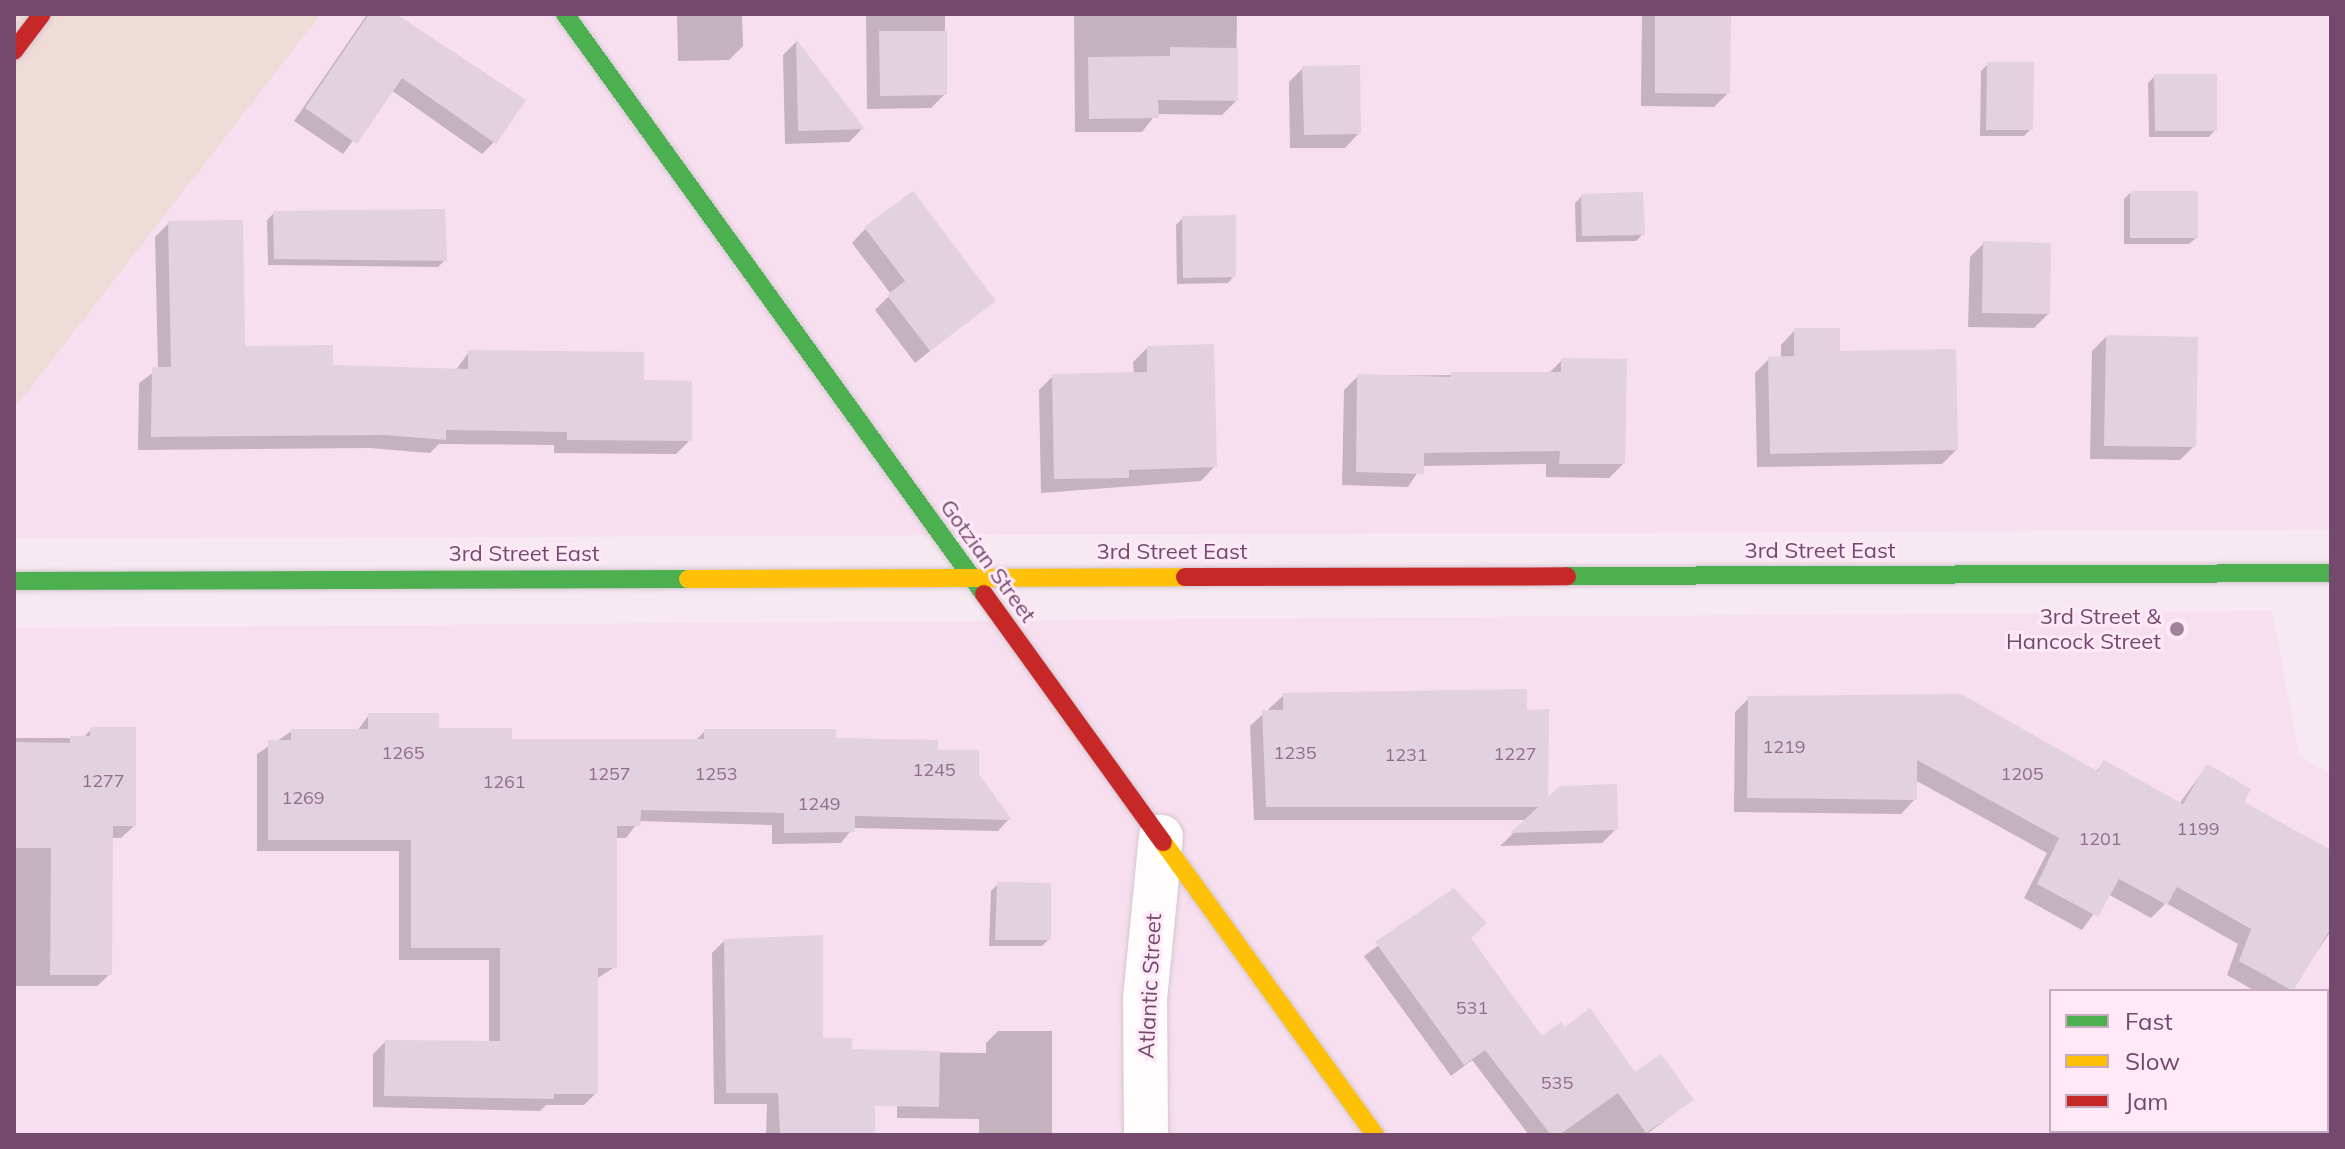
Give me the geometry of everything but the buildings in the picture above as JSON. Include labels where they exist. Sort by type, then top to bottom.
[{"type":"street","points":[[14,51],[42,14]]},
{"type":"street","name":"Gotzian Street","points":[[565,14],[1375,1135]]},
{"type":"street","name":"3rd Street East","points":[[14,581],[2331,573]]},
{"type":"street","name":"Atlantic Street","points":[[1146,1135],[1145,999],[1161,837]]},
{"type":"shaded area","points":[[14,14],[321,14],[14,409]]},
{"type":"shaded area","points":[[321,14],[2331,14],[2331,530],[14,539],[14,409]]},
{"type":"shaded area","points":[[2272,611],[2299,756],[2331,774],[2331,1135],[14,1135],[14,628]]},
{"type":"traffic: fast","points":[[565,14],[984,594]]},
{"type":"traffic: fast","points":[[1567,576],[2331,573]]},
{"type":"traffic: fast","points":[[14,581],[688,579]]},
{"type":"traffic: slow","points":[[688,579],[1185,577]]},
{"type":"traffic: slow","points":[[1163,842],[1375,1135]]},
{"type":"traffic: jam","points":[[14,51],[42,14]]},
{"type":"traffic: jam","points":[[1185,577],[1567,576]]},
{"type":"traffic: jam","points":[[984,594],[1163,842]]},
{"type":"place","name":"3rd Street & Hancock Street","points":[[2177,629]]}]
